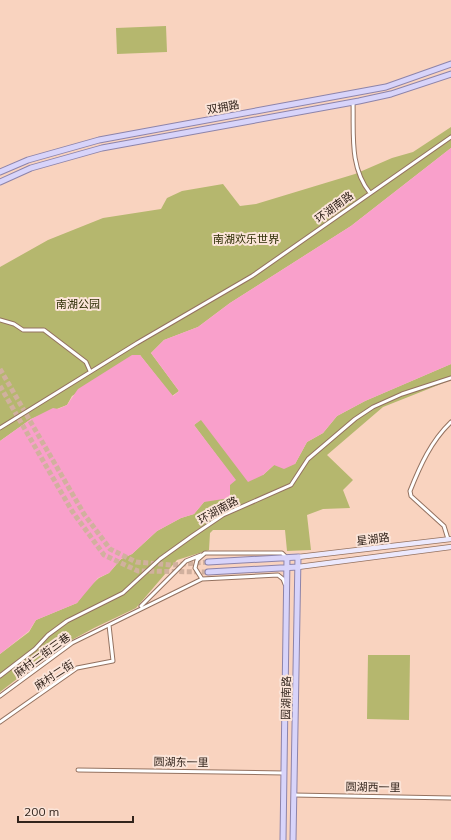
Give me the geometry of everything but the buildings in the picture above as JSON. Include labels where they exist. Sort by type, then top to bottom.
[{"type":"main road","name":"双拥路","points":[[0,172],[28,160],[99,140],[386,87],[451,64]]},
{"type":"main road","name":"双拥路","points":[[0,182],[32,168],[102,148],[354,102],[390,94],[451,74]]},
{"type":"main road","name":"星湖路","points":[[298,557],[449,539]]},
{"type":"main road","name":"星湖路","points":[[298,567],[451,547]]},
{"type":"main road","points":[[208,562],[298,557]]},
{"type":"main road","name":"园湖南路","points":[[293,840],[298,557]]},
{"type":"main road","name":"园湖南路","points":[[283,840],[287,558]]},
{"type":"main road","points":[[208,572],[298,567]]},
{"type":"street","points":[[354,102],[354,154],[360,175],[370,193]]},
{"type":"street","name":"环湖南路","points":[[0,428],[90,371],[252,276],[451,137]]},
{"type":"street","points":[[0,320],[14,324],[23,330],[44,330],[86,362],[90,371]]},
{"type":"street","name":"环湖南路","points":[[0,676],[35,649],[48,635],[67,621],[123,593],[160,559],[223,515],[291,485],[308,459],[355,419],[373,407],[402,394],[451,378]]},
{"type":"street","points":[[449,539],[444,526],[411,496],[410,491],[426,456],[440,432],[451,422]]},
{"type":"street","points":[[138,609],[186,561],[205,553],[282,553],[287,558]]},
{"type":"street","points":[[202,579],[195,568],[197,560],[205,553]]},
{"type":"street","points":[[138,609],[202,579],[278,575],[283,579],[287,587]]},
{"type":"street","name":"麻村二街三巷","points":[[0,696],[72,643],[138,609]]},
{"type":"street","name":"麻村二街","points":[[0,722],[77,668],[113,661],[109,625]]},
{"type":"street","name":"圆湖东一里","points":[[78,770],[284,773]]},
{"type":"street","name":"圆湖西一里","points":[[294,795],[451,798]]},
{"type":"green space","points":[[166,26],[167,52],[117,54],[116,28]]},
{"type":"green space","name":"南湖公园","points":[[451,127],[451,148],[351,226],[230,303],[198,327],[164,340],[151,353],[179,391],[172,396],[140,355],[72,396],[67,405],[31,419],[0,441],[0,267],[48,240],[103,218],[161,209],[167,198],[182,191],[223,184],[240,206],[256,204],[355,174],[392,158],[413,152]]},
{"type":"green space","points":[[451,364],[451,380],[383,407],[327,455],[353,480],[343,490],[350,508],[323,509],[307,515],[311,550],[287,551],[285,530],[213,530],[210,533],[209,550],[177,560],[136,608],[57,648],[0,692],[0,654],[29,632],[36,620],[77,603],[89,587],[99,578],[109,573],[121,559],[132,554],[157,531],[181,518],[194,514],[204,502],[235,480],[194,425],[201,419],[263,475],[274,465],[295,464],[307,442],[323,433],[337,416],[365,401]]},
{"type":"green space","points":[[368,655],[410,655],[409,720],[367,719]]},
{"type":"shaded area","points":[[451,148],[451,364],[365,401],[337,416],[323,433],[307,442],[295,464],[284,469],[274,465],[263,475],[248,482],[201,420],[194,425],[236,480],[230,485],[230,498],[204,502],[194,514],[181,518],[157,531],[132,554],[121,559],[109,573],[98,578],[77,603],[36,620],[29,631],[0,654],[0,441],[31,419],[53,408],[58,409],[67,405],[78,389],[132,355],[140,355],[173,396],[179,391],[151,353],[164,340],[198,327],[230,303],[351,226]]},
{"type":"tunnel","points":[[0,369],[84,514],[110,549],[136,562],[172,565],[208,562]]},
{"type":"tunnel","points":[[0,386],[72,511],[104,555],[138,571],[208,572]]},
{"type":"park label","name":"南湖欢乐世界","points":[[246,239]]}]
